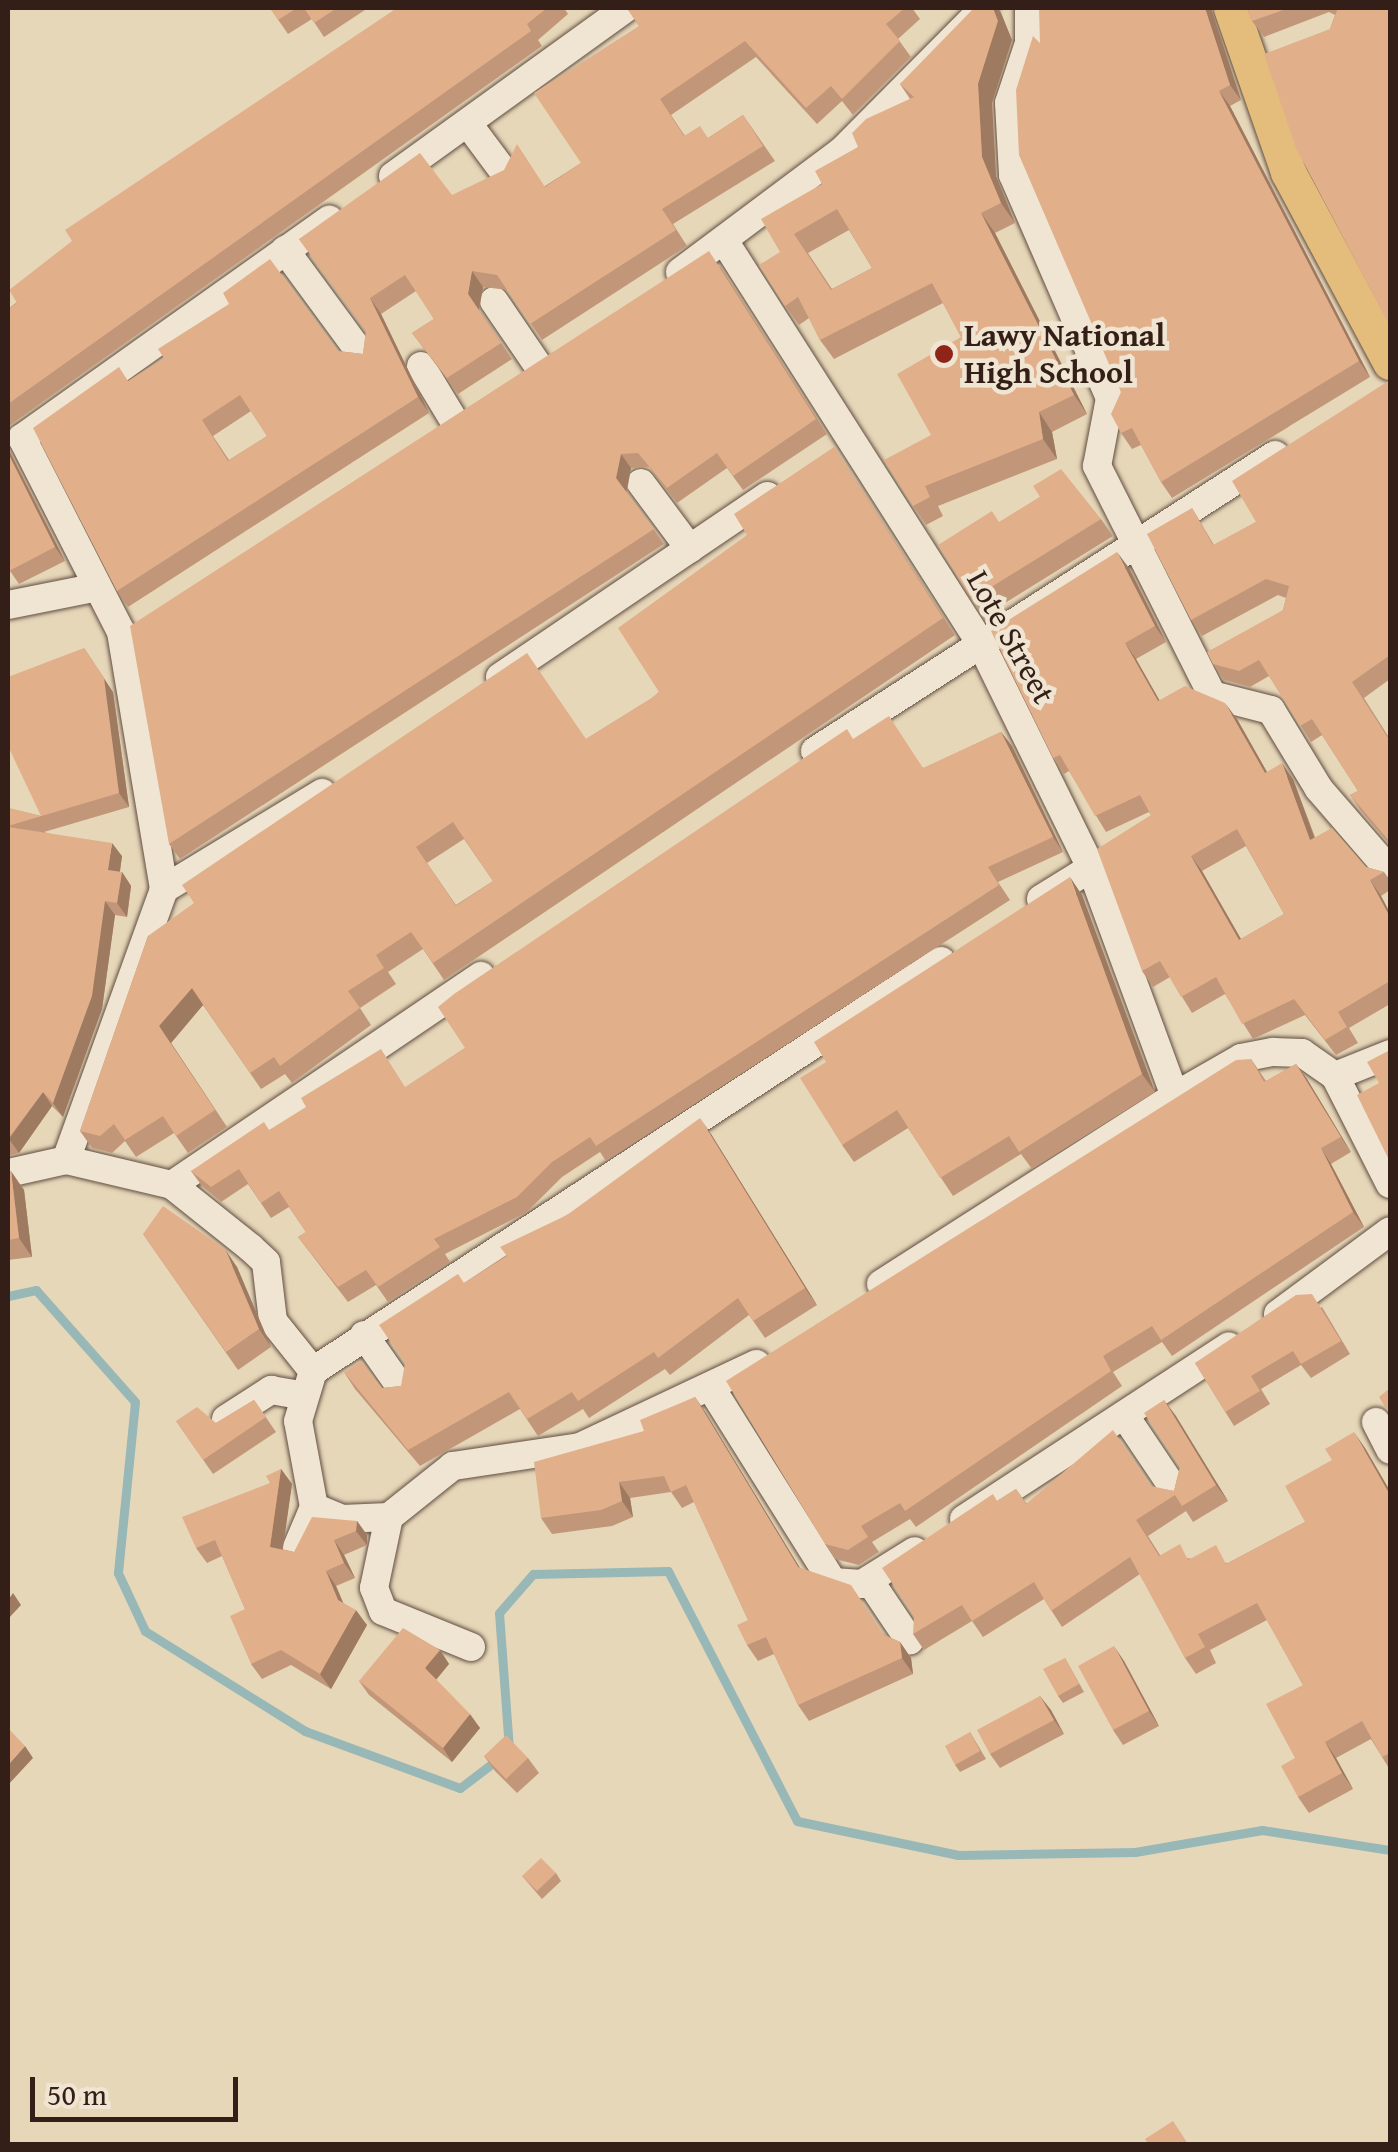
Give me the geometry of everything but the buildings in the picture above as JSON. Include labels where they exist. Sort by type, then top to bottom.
[{"type":"main road","points":[[1231,8],[1288,172],[1390,362]]},
{"type":"street","points":[[66,1160],[164,890],[121,632],[93,588],[24,435],[469,124],[626,8]]},
{"type":"street","points":[[647,293],[726,242],[844,150],[984,8]]},
{"type":"street","points":[[1029,8],[1009,104],[1013,175],[1110,398],[1097,466],[1191,662],[1220,702],[1258,700],[1271,710],[1318,789],[1390,871]]},
{"type":"street","points":[[1247,62],[1282,49]]},
{"type":"street","points":[[469,124],[504,172]]},
{"type":"street","name":"Lote Street","points":[[726,242],[979,640],[1091,868],[1175,1096]]},
{"type":"street","points":[[285,250],[363,356]]},
{"type":"street","points":[[494,302],[537,364]]},
{"type":"street","points":[[509,382],[568,344]]},
{"type":"street","points":[[421,366],[452,418]]},
{"type":"street","points":[[420,440],[481,400]]},
{"type":"street","points":[[781,774],[1135,539],[1305,436]]},
{"type":"street","points":[[818,461],[851,439]]},
{"type":"street","points":[[641,482],[690,548]]},
{"type":"street","points":[[470,697],[786,483]]},
{"type":"street","points":[[8,606],[93,588]]},
{"type":"street","points":[[121,632],[154,611]]},
{"type":"street","points":[[1191,662],[1217,648]]},
{"type":"street","points":[[164,890],[344,780]]},
{"type":"street","points":[[1010,918],[1091,868]]},
{"type":"street","points":[[224,1420],[271,1390],[308,1384],[364,1335],[961,948]]},
{"type":"street","points":[[172,1185],[501,963]]},
{"type":"street","points":[[862,1296],[1175,1096],[1242,1058],[1273,1052],[1302,1053],[1336,1076],[1390,1184]]},
{"type":"street","points":[[1336,1076],[1390,1054]]},
{"type":"street","points":[[8,1173],[66,1160],[172,1185],[266,1262],[273,1321],[308,1384],[302,1472],[314,1507],[295,1552]]},
{"type":"street","points":[[713,1391],[824,1574],[845,1587],[869,1580],[1125,1416],[1390,1231]]},
{"type":"street","points":[[364,1335],[402,1390]]},
{"type":"street","points":[[314,1507],[342,1518],[389,1517],[453,1466],[580,1447],[713,1391],[779,1349]]},
{"type":"street","points":[[1125,1416],[1176,1492]]},
{"type":"street","points":[[1376,1422],[1390,1450]]},
{"type":"street","points":[[389,1517],[374,1588],[383,1611],[471,1647]]},
{"type":"street","points":[[869,1580],[910,1641]]},
{"type":"waterway","points":[[8,1296],[36,1290],[135,1402],[118,1573],[145,1631],[305,1731],[460,1788],[498,1759]]},
{"type":"waterway","points":[[509,1749],[499,1613],[533,1574],[668,1571],[797,1821],[958,1855],[1135,1852],[1262,1830],[1390,1850]]},
{"type":"place","name":"Lawy National High School","points":[[944,354]]}]
